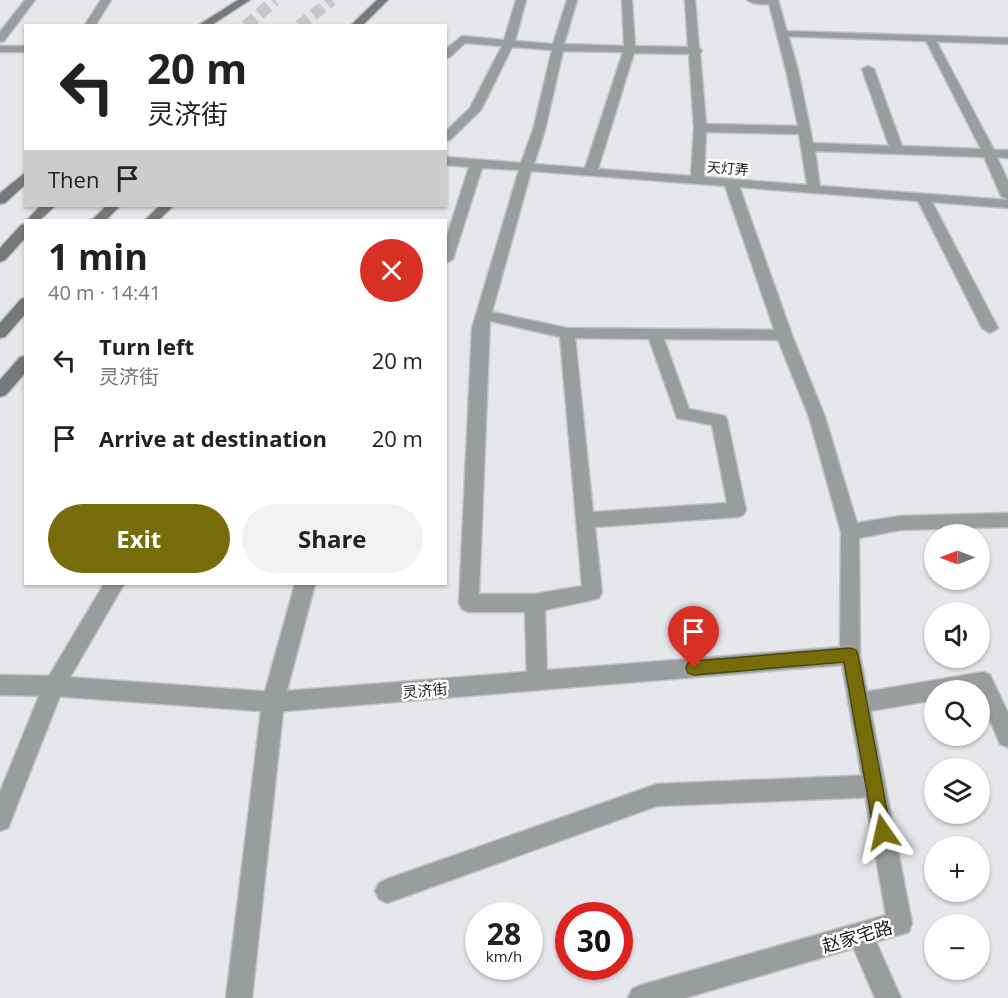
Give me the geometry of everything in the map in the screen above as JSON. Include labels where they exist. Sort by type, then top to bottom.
[{"type":"main road","points":[[197,24],[225,0]]},
{"type":"main road","points":[[205,24],[245,0]]},
{"type":"main road","points":[[357,24],[383,0]]},
{"type":"main road","points":[[0,200],[24,178]]},
{"type":"main road","points":[[33,219],[47,207]]},
{"type":"main road","points":[[100,219],[112,207]]},
{"type":"main road","points":[[153,219],[165,207]]},
{"type":"main road","points":[[0,257],[24,230]]},
{"type":"main road","points":[[0,333],[24,305]]},
{"type":"main road","points":[[0,391],[24,363]]},
{"type":"street","points":[[0,39],[30,0]]},
{"type":"street","points":[[91,24],[106,0]]},
{"type":"street","points":[[447,136],[475,110],[509,43],[521,0]]},
{"type":"street","points":[[567,333],[591,592],[535,603],[470,603],[480,328],[526,167],[539,130],[558,47],[572,0]]},
{"type":"street","points":[[590,172],[630,50],[627,0]]},
{"type":"street","points":[[690,0],[696,51],[700,128],[697,180]]},
{"type":"street","points":[[752,0],[773,0],[809,147],[814,189]]},
{"type":"street","points":[[0,16],[18,17]]},
{"type":"street","points":[[783,34],[1008,41]]},
{"type":"street","points":[[447,54],[462,39],[558,47],[696,51]]},
{"type":"street","points":[[930,39],[989,153],[1008,196]]},
{"type":"street","points":[[0,49],[24,49]]},
{"type":"street","points":[[868,69],[897,150]]},
{"type":"street","points":[[700,128],[804,130]]},
{"type":"street","points":[[809,147],[1008,154]]},
{"type":"street","name":"天灯弄","points":[[447,161],[1008,204]]},
{"type":"street","points":[[447,257],[477,163]]},
{"type":"street","name":"赵家宅路","points":[[641,998],[900,923],[850,655],[850,532],[817,417],[784,335],[730,183]]},
{"type":"street","points":[[923,198],[990,328]]},
{"type":"street","points":[[484,315],[567,333],[784,335]]},
{"type":"street","points":[[585,520],[737,510],[719,420],[683,414],[655,335]]},
{"type":"street","points":[[850,532],[900,523],[1008,520]]},
{"type":"street","points":[[0,820],[53,686],[113,585]]},
{"type":"street","points":[[239,998],[273,702],[305,585]]},
{"type":"street","points":[[535,603],[537,680]]},
{"type":"street","name":"灵济街","points":[[0,685],[53,686],[273,702],[850,655]]},
{"type":"street","points":[[859,703],[924,692]]},
{"type":"street","points":[[990,697],[1008,737]]},
{"type":"street","points":[[387,891],[657,795],[874,786]]},
{"type":"street","points":[[860,935],[888,998]]},
{"type":"tunnel","points":[[248,24],[275,0]]},
{"type":"tunnel","points":[[302,24],[332,0]]},
{"type":"route","points":[[694,668],[850,655],[883,832]]}]
